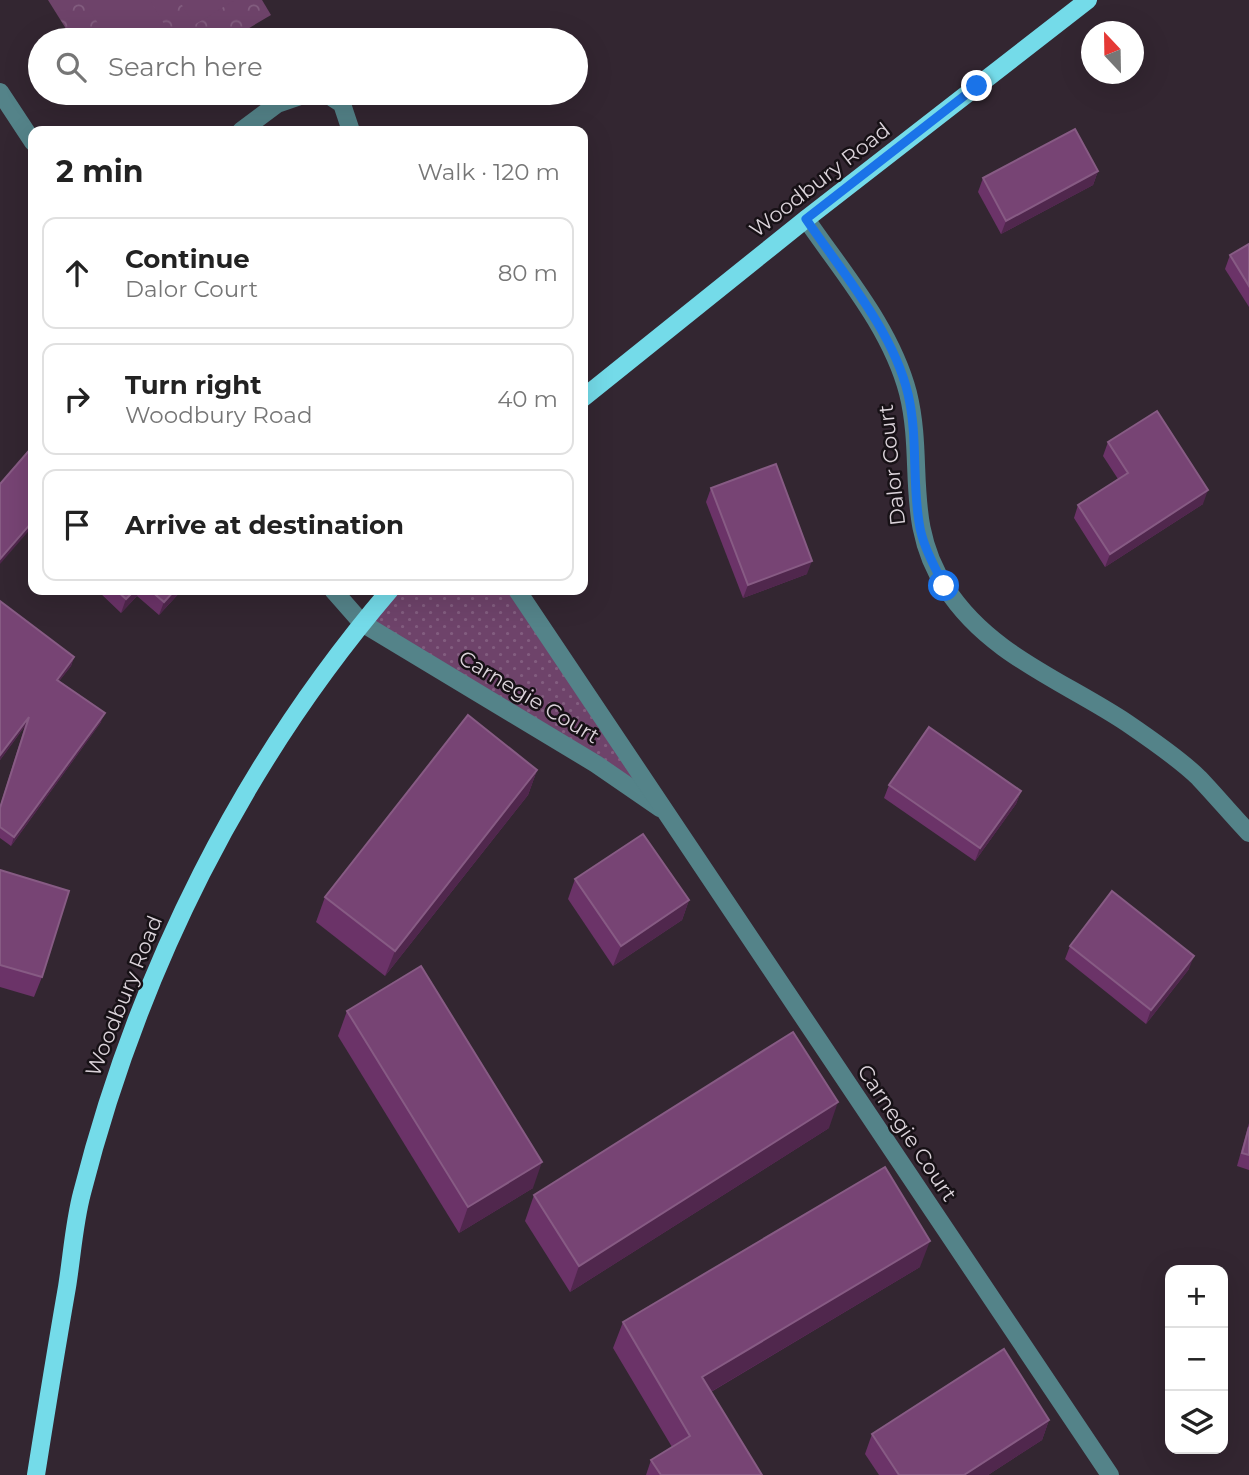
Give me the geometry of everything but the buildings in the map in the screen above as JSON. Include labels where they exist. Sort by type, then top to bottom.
[{"type":"main road","name":"Woodbury Road","points":[[588,394],[806,219],[1088,0]]},
{"type":"main road","name":"Woodbury Road","points":[[36,1475],[81,1195],[109,1095],[164,948],[200,876],[258,772],[316,684],[386,595]]},
{"type":"street","points":[[0,92],[28,134]]},
{"type":"street","points":[[248,126],[276,105]]},
{"type":"street","points":[[342,105],[349,126]]},
{"type":"street","name":"Dalor Court","points":[[806,219],[885,335],[907,391],[914,429],[919,522],[925,546],[944,586],[963,612],[1010,654],[1127,723],[1197,776],[1249,833]]},
{"type":"street","name":"Carnegie Court","points":[[337,595],[362,623],[596,764],[670,815]]},
{"type":"street","name":"Carnegie Court","points":[[520,595],[1110,1475]]},
{"type":"green space","points":[[48,0],[262,0],[271,15],[249,28],[66,28]]},
{"type":"green space","points":[[84,0],[150,0],[166,28],[101,28]]},
{"type":"green space","points":[[179,0],[235,0],[194,25]]},
{"type":"green space","points":[[391,595],[517,595],[658,802],[368,622]]},
{"type":"route","points":[[944,586],[925,546],[919,522],[914,429],[907,391],[885,335],[806,219],[977,86]]}]
